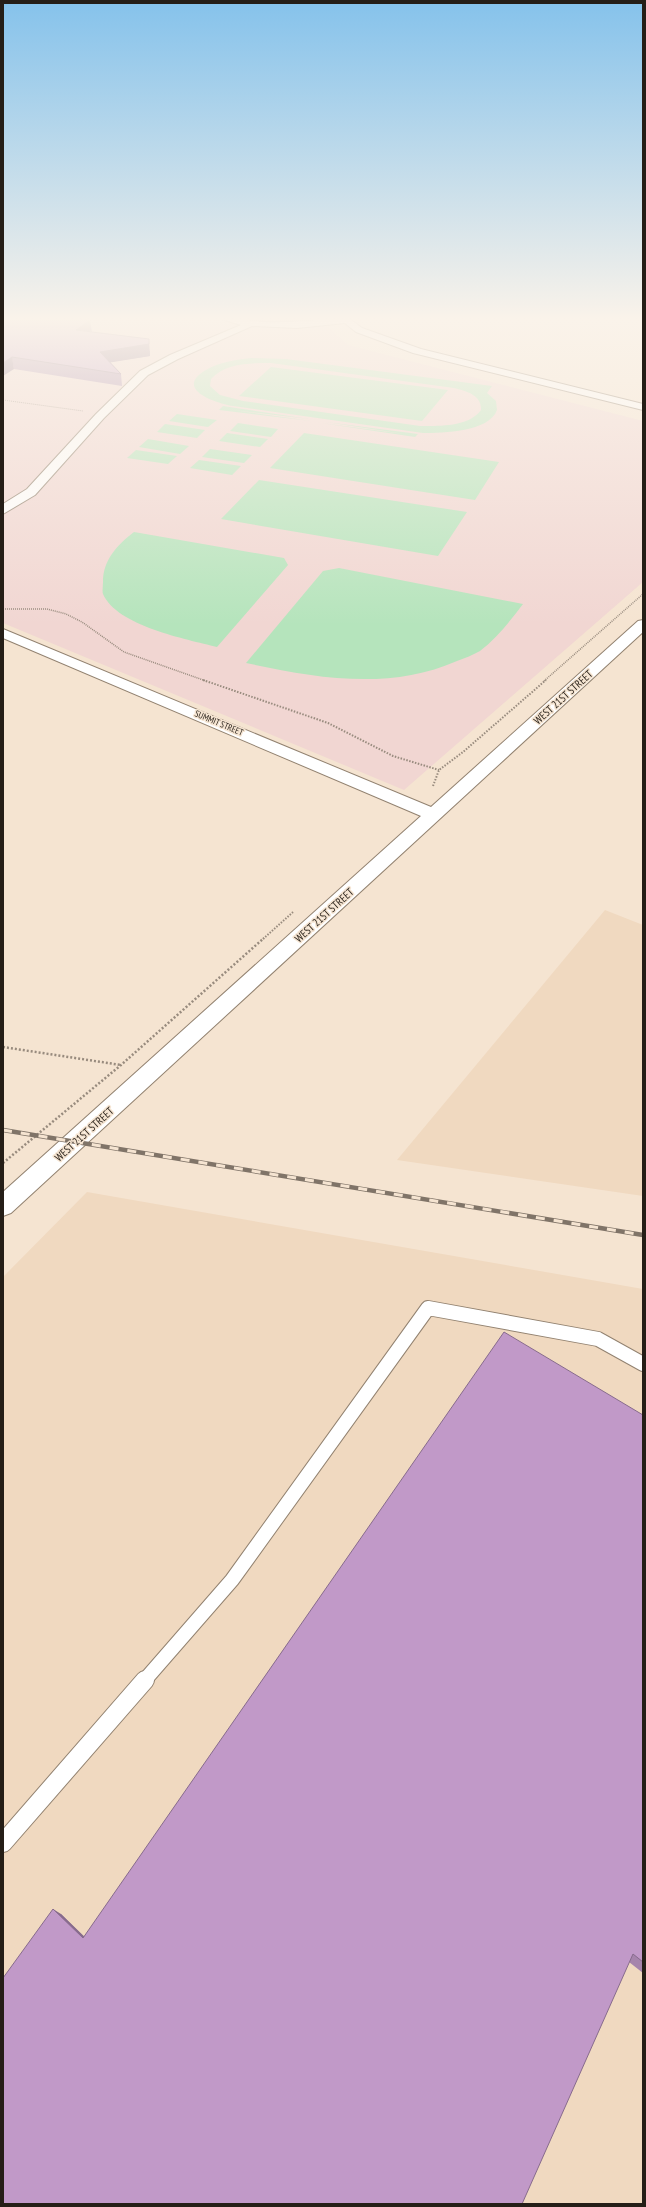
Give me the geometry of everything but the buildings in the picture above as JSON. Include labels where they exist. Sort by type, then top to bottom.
[{"type":"street","points":[[3,510],[31,492],[97,419]]},
{"type":"street","name":"WEST 21ST STREET","points":[[3,1206],[643,624]]},
{"type":"street","name":"SUMMIT STREET","points":[[3,633],[414,805],[434,815]]},
{"type":"lane","points":[[3,1843],[232,1580],[428,1308],[598,1338],[643,1364]]},
{"type":"path","points":[[414,805],[435,785],[439,770],[463,752],[643,594]]},
{"type":"path","points":[[3,609],[47,609],[66,614],[82,622],[124,652],[328,723],[393,756],[439,770]]},
{"type":"path","points":[[3,1163],[121,1065],[299,907]]},
{"type":"path","points":[[3,1047],[121,1065]]},
{"type":"shaded area","points":[[3,419],[635,419],[643,421],[643,582],[404,790],[3,623]]},
{"type":"shaded area","points":[[605,910],[643,925],[643,1196],[397,1160]]},
{"type":"shaded area","points":[[87,1192],[643,1289],[643,2204],[3,2204],[3,1277]]},
{"type":"green space","points":[[171,419],[217,420],[208,427],[169,421]]},
{"type":"green space","points":[[324,419],[370,419],[420,426],[461,423],[471,419],[490,419],[485,423],[464,430],[423,433]]},
{"type":"green space","points":[[407,419],[424,419],[422,421]]},
{"type":"green space","points":[[326,422],[418,434],[415,437],[321,423],[404,434]]},
{"type":"green space","points":[[238,423],[278,429],[271,437],[230,431]]},
{"type":"green space","points":[[165,424],[205,430],[197,438],[157,432]]},
{"type":"green space","points":[[227,433],[268,439],[260,447],[219,441]]},
{"type":"green space","points":[[304,433],[499,462],[475,500],[270,468]]},
{"type":"green space","points":[[148,439],[189,446],[180,454],[139,447]]},
{"type":"green space","points":[[210,449],[252,455],[244,463],[202,457]]},
{"type":"green space","points":[[136,450],[177,456],[168,464],[127,458]]},
{"type":"green space","points":[[199,460],[241,466],[232,475],[190,468]]},
{"type":"green space","points":[[259,480],[467,512],[438,556],[221,519]]},
{"type":"green space","points":[[134,532],[284,558],[288,565],[217,647],[154,630],[137,623],[122,615],[111,605],[103,594],[105,567],[108,560],[122,542]]},
{"type":"green space","points":[[339,568],[523,604],[498,635],[480,651],[466,658],[431,670],[405,676],[379,679],[326,677],[246,663],[323,571]]},
{"type":"railway","points":[[3,1130],[643,1235]]}]
